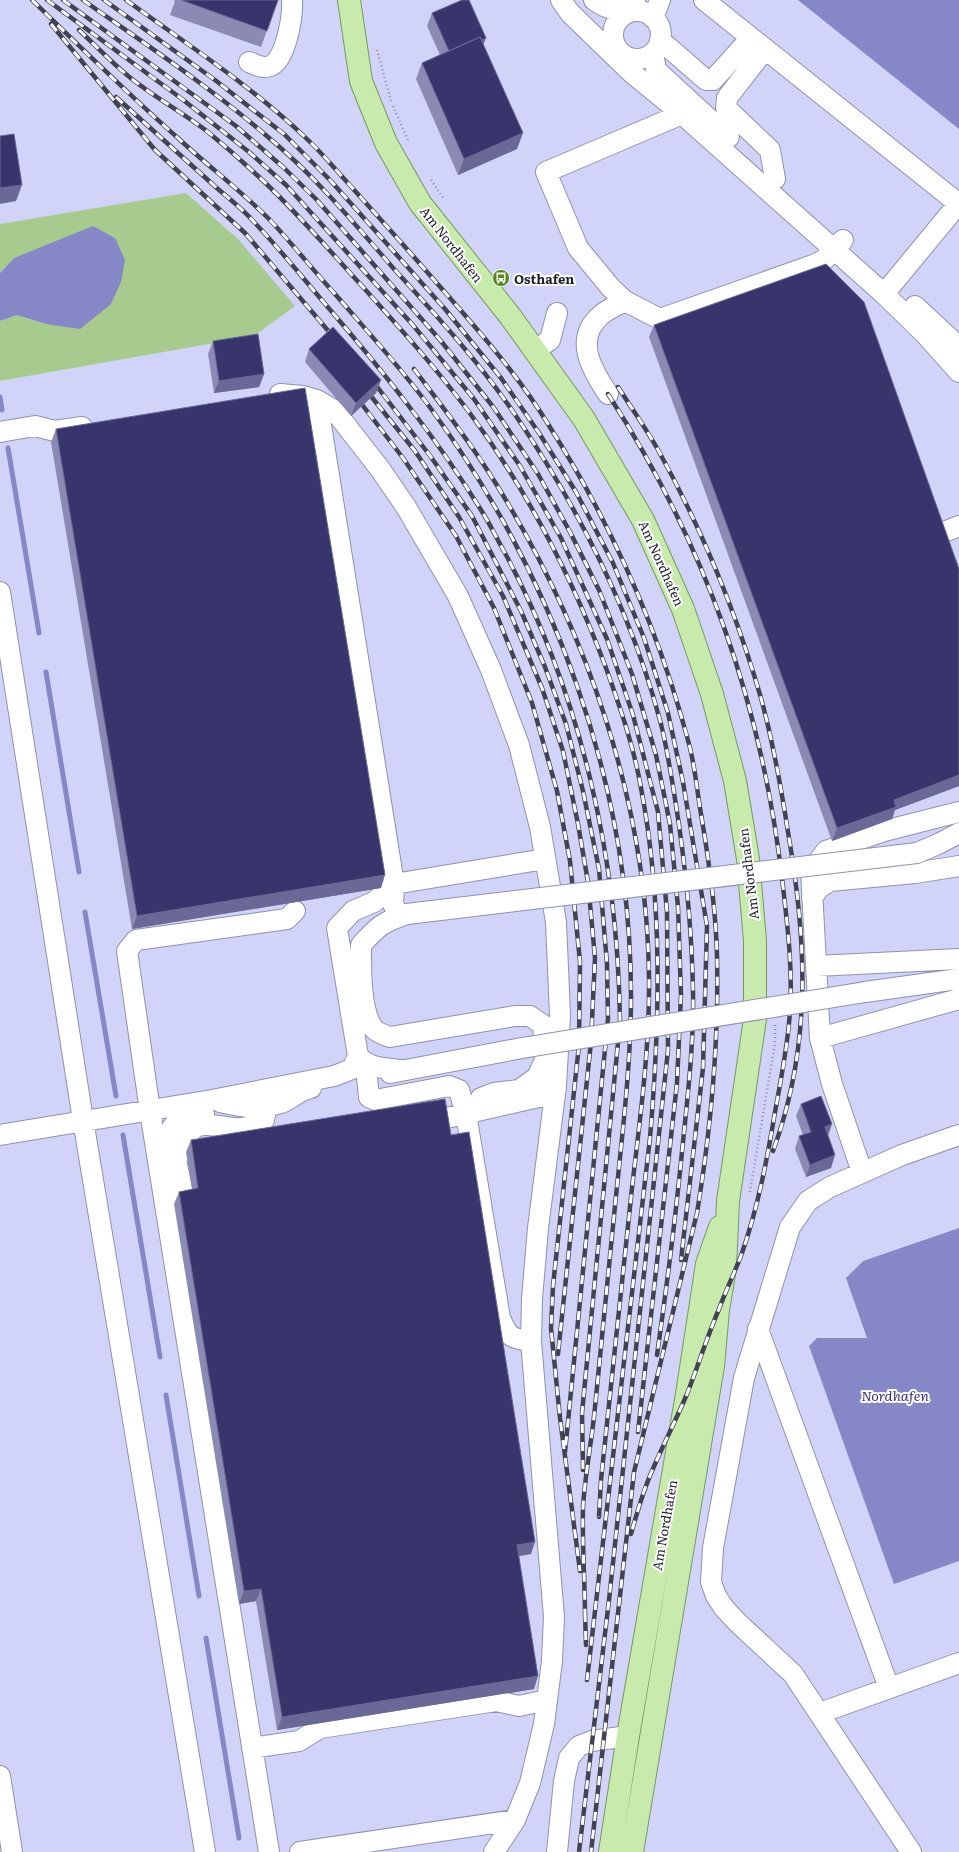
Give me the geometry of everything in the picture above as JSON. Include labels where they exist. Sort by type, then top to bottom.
[{"type":"main road","name":"Am Nordhafen","points":[[349,0],[361,81],[386,143],[420,203],[510,316],[584,419],[643,520],[683,609],[712,694],[735,781],[748,859],[755,941],[755,1020],[728,1201],[724,1268],[718,1310],[713,1366],[632,1852]]},
{"type":"main road","name":"Am Nordhafen","points":[[610,1852],[628,1736],[687,1394],[707,1264],[728,1201]]},
{"type":"lane","points":[[249,62],[263,68],[272,66],[278,60],[288,33],[293,13],[292,0]]},
{"type":"lane","points":[[561,0],[570,13],[632,73],[677,109],[888,289],[959,347]]},
{"type":"lane","points":[[566,0],[614,35]]},
{"type":"lane","points":[[579,0],[614,35],[624,55],[631,58],[650,51],[660,32],[648,6]]},
{"type":"lane","points":[[594,0],[602,6],[613,10],[648,6]]},
{"type":"lane","points":[[704,0],[959,204],[888,289]]},
{"type":"lane","points":[[614,35],[618,20],[624,15],[648,6]]},
{"type":"lane","points":[[650,51],[706,80],[713,80],[758,43]]},
{"type":"lane","points":[[758,43],[726,98],[726,108],[770,150],[775,179]]},
{"type":"lane","points":[[650,51],[677,109]]},
{"type":"lane","points":[[650,51],[656,70],[775,179],[838,245]]},
{"type":"lane","points":[[677,109],[546,172],[578,248],[611,288],[625,301],[660,319],[816,264],[825,259],[838,245]]},
{"type":"lane","points":[[888,289],[959,372]]},
{"type":"lane","points":[[613,390],[597,377],[588,358],[587,339],[591,325],[602,314],[625,301]]},
{"type":"lane","points":[[535,350],[550,340],[556,313]]},
{"type":"lane","points":[[264,396],[280,394],[303,396],[317,400],[334,410],[380,469],[406,507],[458,596],[491,670],[519,745],[540,827],[557,930],[560,1015],[556,1086],[538,1228],[532,1299],[531,1341],[554,1617],[552,1661],[544,1724],[530,1783],[515,1820],[494,1852]]},
{"type":"lane","points":[[317,400],[394,884],[393,904],[402,914]]},
{"type":"lane","points":[[0,432],[35,426],[55,431],[101,423]]},
{"type":"lane","points":[[0,592],[83,1120],[205,1852]]},
{"type":"lane","points":[[862,1172],[832,1084],[820,1038],[811,871],[826,851],[884,831],[959,812]]},
{"type":"lane","points":[[342,961],[353,933],[384,914],[402,914],[917,853],[959,833]]},
{"type":"lane","points":[[402,1070],[378,1068],[364,1063],[358,1056],[337,928],[353,911],[374,902],[394,884],[545,859]]},
{"type":"lane","points":[[812,898],[819,888],[830,882],[914,873],[959,866]]},
{"type":"lane","points":[[269,1852],[150,1110],[127,951],[136,940],[287,919],[295,911]]},
{"type":"lane","points":[[402,914],[386,921],[376,928],[361,945],[361,977],[368,1017],[374,1030],[390,1037],[515,1016],[530,1016],[543,1025],[544,1060],[537,1077],[519,1090],[494,1093],[480,1098],[470,1113],[500,1318],[507,1333],[518,1340],[531,1341]]},
{"type":"lane","points":[[816,966],[959,959]]},
{"type":"lane","points":[[185,1202],[170,1132],[174,1123],[185,1117],[282,1103],[304,1089],[429,1065],[865,992],[959,979]]},
{"type":"lane","points":[[820,1038],[959,999]]},
{"type":"lane","points":[[0,1135],[83,1120],[212,1100],[334,1076],[352,1069],[358,1056]]},
{"type":"lane","points":[[361,1079],[358,1097],[366,1107],[437,1095],[451,1096],[470,1113],[495,1117],[522,1111],[536,1112],[543,1120],[548,1145]]},
{"type":"lane","points":[[442,1119],[543,1096],[556,1086]]},
{"type":"lane","points":[[212,1100],[258,1107]]},
{"type":"lane","points":[[190,1152],[188,1140],[193,1129],[207,1124],[243,1128],[264,1120],[258,1107]]},
{"type":"lane","points":[[911,1852],[793,1674],[724,1608],[716,1596],[711,1582],[713,1548],[744,1378],[790,1226],[808,1201],[830,1187],[902,1155],[959,1135]]},
{"type":"lane","points":[[758,1329],[890,1688]]},
{"type":"lane","points":[[820,1713],[959,1663]]},
{"type":"lane","points":[[252,1748],[299,1741],[320,1728],[496,1701],[519,1706],[547,1700]]},
{"type":"lane","points":[[557,1852],[564,1781],[569,1758],[579,1746],[592,1741],[628,1736]]},
{"type":"lane","points":[[0,1776],[12,1852]]},
{"type":"lane","points":[[300,1852],[515,1820]]},
{"type":"shaded area","points":[[0,0],[798,0],[959,129],[959,1228],[862,1261],[846,1278],[867,1338],[817,1338],[894,1584],[959,1561],[959,1852],[0,1852],[0,381],[254,336],[186,194],[0,224]]},
{"type":"green space","points":[[186,193],[238,239],[295,306],[254,336],[0,381],[0,321],[17,315],[46,324],[37,250],[14,258],[0,273],[0,224]]},
{"type":"water","points":[[798,0],[959,0],[959,129]]},
{"type":"water","points":[[93,226],[115,238],[125,260],[121,282],[111,304],[80,329],[46,324],[17,315],[0,321],[0,273],[14,258]]},
{"type":"water","name":"Nordhafen","points":[[959,1228],[959,1561],[894,1584],[809,1346],[817,1338],[867,1338],[846,1278],[863,1261]]},
{"type":"building","points":[[181,0],[278,0],[267,31]]},
{"type":"building","points":[[462,0],[469,0],[486,38],[482,40],[480,37],[449,51],[432,13]]},
{"type":"building","points":[[480,37],[523,133],[464,159],[422,63]]},
{"type":"building","points":[[14,134],[22,185],[0,188],[0,136]]},
{"type":"building","points":[[826,264],[864,302],[959,569],[959,775],[894,800],[896,807],[837,828],[654,325]]},
{"type":"building","points":[[333,327],[381,380],[356,403],[309,349]]},
{"type":"building","points":[[258,334],[264,374],[219,381],[213,341]]},
{"type":"building","points":[[305,388],[385,875],[137,916],[56,429]]},
{"type":"building","points":[[821,1096],[832,1124],[825,1127],[835,1155],[810,1165],[799,1136],[811,1132],[801,1104]]},
{"type":"building","points":[[445,1099],[451,1135],[469,1132],[535,1542],[517,1545],[538,1676],[282,1717],[261,1589],[244,1591],[179,1192],[198,1188],[191,1140]]},
{"type":"waterway","points":[[0,397],[2,410]]},
{"type":"waterway","points":[[8,448],[39,633]]},
{"type":"waterway","points":[[46,672],[79,872]]},
{"type":"waterway","points":[[85,912],[116,1096]]},
{"type":"waterway","points":[[123,1135],[160,1357]]},
{"type":"waterway","points":[[166,1395],[199,1596]]},
{"type":"waterway","points":[[206,1638],[239,1838]]},
{"type":"railway","points":[[32,0],[141,105],[268,218],[383,349],[418,392],[474,471],[513,540],[548,611],[577,685],[600,761],[617,838],[627,917],[631,996],[631,1022],[626,1101],[594,1419],[583,1507],[585,1617]]},
{"type":"railway","points":[[47,0],[182,99],[249,152],[286,185],[412,324],[474,399],[520,466],[561,538],[607,639],[633,715],[658,812],[667,912],[668,1050],[609,1600],[579,1852]]},
{"type":"railway","points":[[63,0],[236,126],[283,167],[316,199],[441,341],[494,408],[538,474],[570,532],[599,590],[632,674],[656,755],[670,824],[678,907],[681,995],[677,1083],[638,1432]]},
{"type":"railway","points":[[83,0],[177,66],[246,119],[302,168],[349,217],[458,340],[488,377],[516,416],[539,451],[582,525],[619,603],[649,683],[664,736],[682,846],[692,950],[693,1030],[690,1067],[668,1276],[657,1355]]},
{"type":"railway","points":[[104,0],[215,80],[284,134],[330,180],[445,309],[501,378],[539,433],[576,492],[613,563],[644,638],[668,713],[683,782],[707,926],[703,1068],[681,1260]]},
{"type":"railway","points":[[126,0],[243,84],[313,145],[388,227],[491,346],[521,384],[571,461],[631,578],[663,660],[689,744],[707,849],[715,921],[717,956],[717,1020],[713,1085],[697,1213],[634,1472],[591,1852]]},
{"type":"railway","points":[[51,24],[155,150],[245,233],[336,340]]},
{"type":"railway","points":[[79,30],[127,75],[208,132],[272,189],[390,317],[469,412],[510,472],[529,503],[563,568],[593,634],[626,727],[635,757],[641,788],[653,875],[658,963],[656,1051],[650,1138],[587,1680]]},
{"type":"railway","points":[[116,97],[249,217],[347,329],[408,404],[464,483],[505,553],[532,608],[555,664],[575,722],[591,781],[603,840],[612,901],[618,961],[620,1022],[582,1413],[583,1470]]},
{"type":"railway","points":[[414,369],[465,437],[493,479],[526,536],[556,594],[583,655],[605,718],[623,781],[637,846],[646,911],[649,977],[648,1030],[641,1109],[601,1480],[599,1517]]},
{"type":"railway","points":[[372,380],[431,457],[472,516],[521,611],[545,667],[566,724],[583,791],[599,869],[607,964],[608,1019],[565,1452]]},
{"type":"railway","points":[[618,387],[643,425],[673,478],[703,539],[729,602],[761,698],[783,798],[799,913],[802,953],[802,993],[800,1032],[794,1072],[786,1111],[773,1151]]},
{"type":"railway","points":[[366,390],[415,451],[459,517],[503,596],[542,688],[563,751],[578,824],[588,882],[595,958],[591,1042],[558,1354]]},
{"type":"railway","points":[[608,394],[642,451],[673,508],[700,566],[724,626],[760,749],[782,878],[791,978],[789,1024],[784,1062],[765,1166],[753,1218],[742,1253],[710,1330],[687,1394],[646,1486],[631,1534]]},
{"type":"railway","points":[[357,398],[403,458],[456,536],[494,608],[532,703],[557,791],[570,861],[580,962],[579,1045],[553,1286],[551,1328],[560,1418],[580,1571]]},
{"type":"railway","points":[[585,1613],[586,1645]]},
{"type":"place","name":"Osthafen","points":[[501,278]]}]
